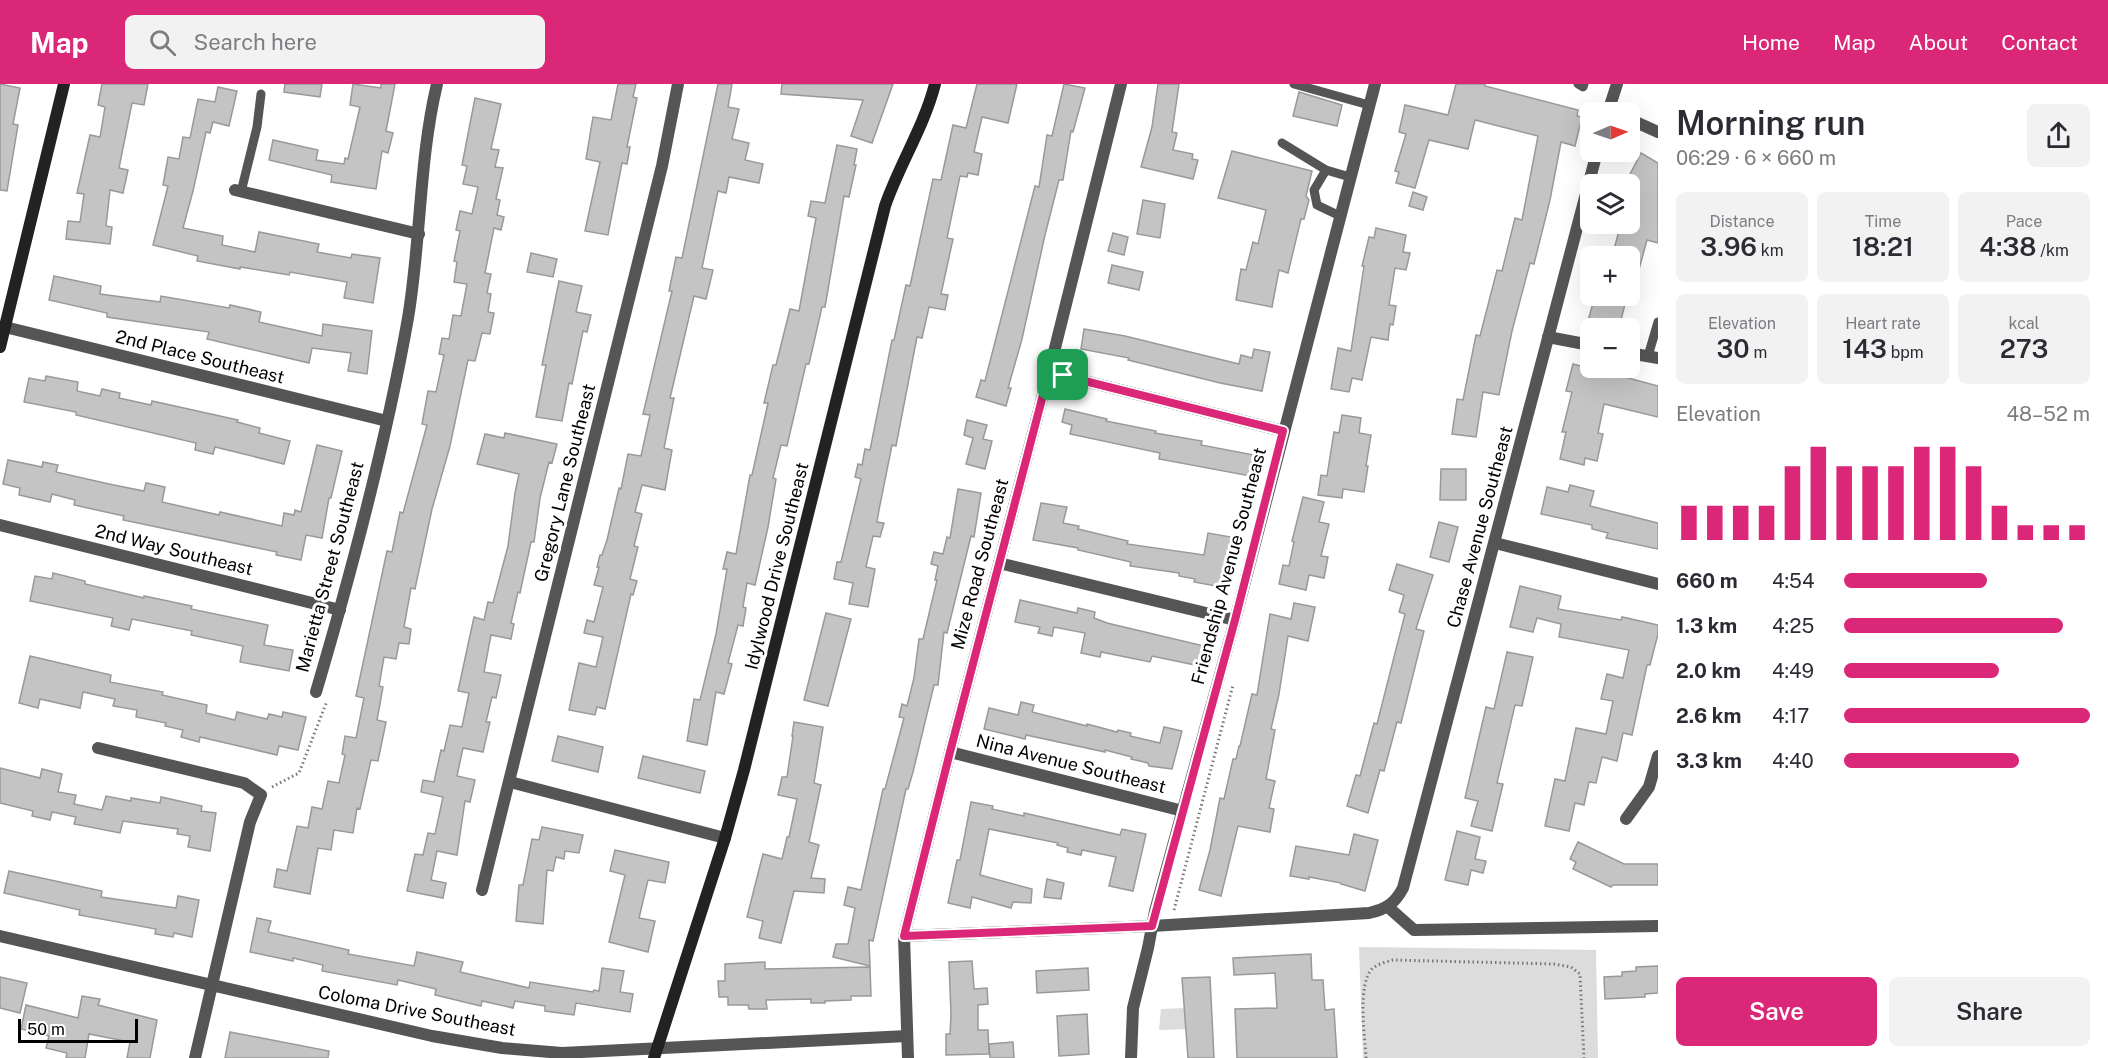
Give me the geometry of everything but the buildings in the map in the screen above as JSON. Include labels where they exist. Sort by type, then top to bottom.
[{"type":"street","points":[[0,347],[64,84]]},
{"type":"street","name":"Marietta Street Southeast","points":[[316,692],[340,610],[387,421],[408,317],[427,147],[437,84]]},
{"type":"street","name":"Gregory Lane Southeast","points":[[482,890],[662,166],[678,84]]},
{"type":"street","name":"Idylwood Drive Southeast","points":[[656,1054],[725,838],[775,653],[885,206],[935,84]]},
{"type":"street","name":"Mize Road Southeast","points":[[908,1058],[904,936],[1121,84]]},
{"type":"street","name":"Friendship Avenue Southeast","points":[[1131,1058],[1133,1008],[1152,926],[1235,620],[1375,84]]},
{"type":"street","points":[[1612,102],[1617,84]]},
{"type":"street","points":[[1640,124],[1658,132]]},
{"type":"street","name":"Chase Avenue Southeast","points":[[1388,908],[1403,888],[1594,162]]},
{"type":"street","points":[[238,191],[419,234]]},
{"type":"street","name":"2nd Place Southeast","points":[[5,327],[387,421]]},
{"type":"street","points":[[1548,337],[1580,343]]},
{"type":"street","points":[[1049,372],[1283,431]]},
{"type":"street","name":"2nd Way Southeast","points":[[0,525],[340,610]]},
{"type":"street","points":[[1495,543],[1658,584]]},
{"type":"street","points":[[999,563],[1235,620]]},
{"type":"street","points":[[98,748],[244,783],[261,795],[250,822],[195,1058]]},
{"type":"street","name":"Nina Avenue Southeast","points":[[950,752],[1183,811]]},
{"type":"street","points":[[1626,819],[1648,787],[1658,756]]},
{"type":"street","points":[[510,782],[725,838]]},
{"type":"street","points":[[904,936],[1152,926],[1369,913],[1388,908],[1414,930],[1658,926]]},
{"type":"street","name":"Coloma Drive Southeast","points":[[0,936],[432,1036],[502,1048],[562,1053],[656,1054],[907,1036]]},
{"type":"lane","points":[[1294,84],[1369,105]]},
{"type":"lane","points":[[1578,84],[1583,87],[1584,84]]},
{"type":"lane","points":[[238,191],[257,127],[261,93]]},
{"type":"lane","points":[[1282,143],[1326,170],[1350,177]]},
{"type":"lane","points":[[1326,170],[1314,190],[1317,205],[1340,216]]},
{"type":"lane","points":[[1653,357],[1658,322]]},
{"type":"path","name":"Marietta Street Southeast","points":[[261,795],[301,770],[327,702],[316,692]]},
{"type":"path","points":[[1366,1058],[1363,995],[1366,979],[1372,969],[1381,963],[1393,960],[1554,964],[1571,967],[1580,974],[1584,1058]]},
{"type":"shaded area","points":[[1359,947],[1596,950],[1598,1058],[1363,1058]]},
{"type":"shaded area","points":[[1184,1008],[1187,1029],[1159,1030],[1161,1009]]},
{"type":"route","points":[[1049,372],[1063,375],[1283,431],[1235,620],[1152,926],[904,936],[1049,372]]}]
